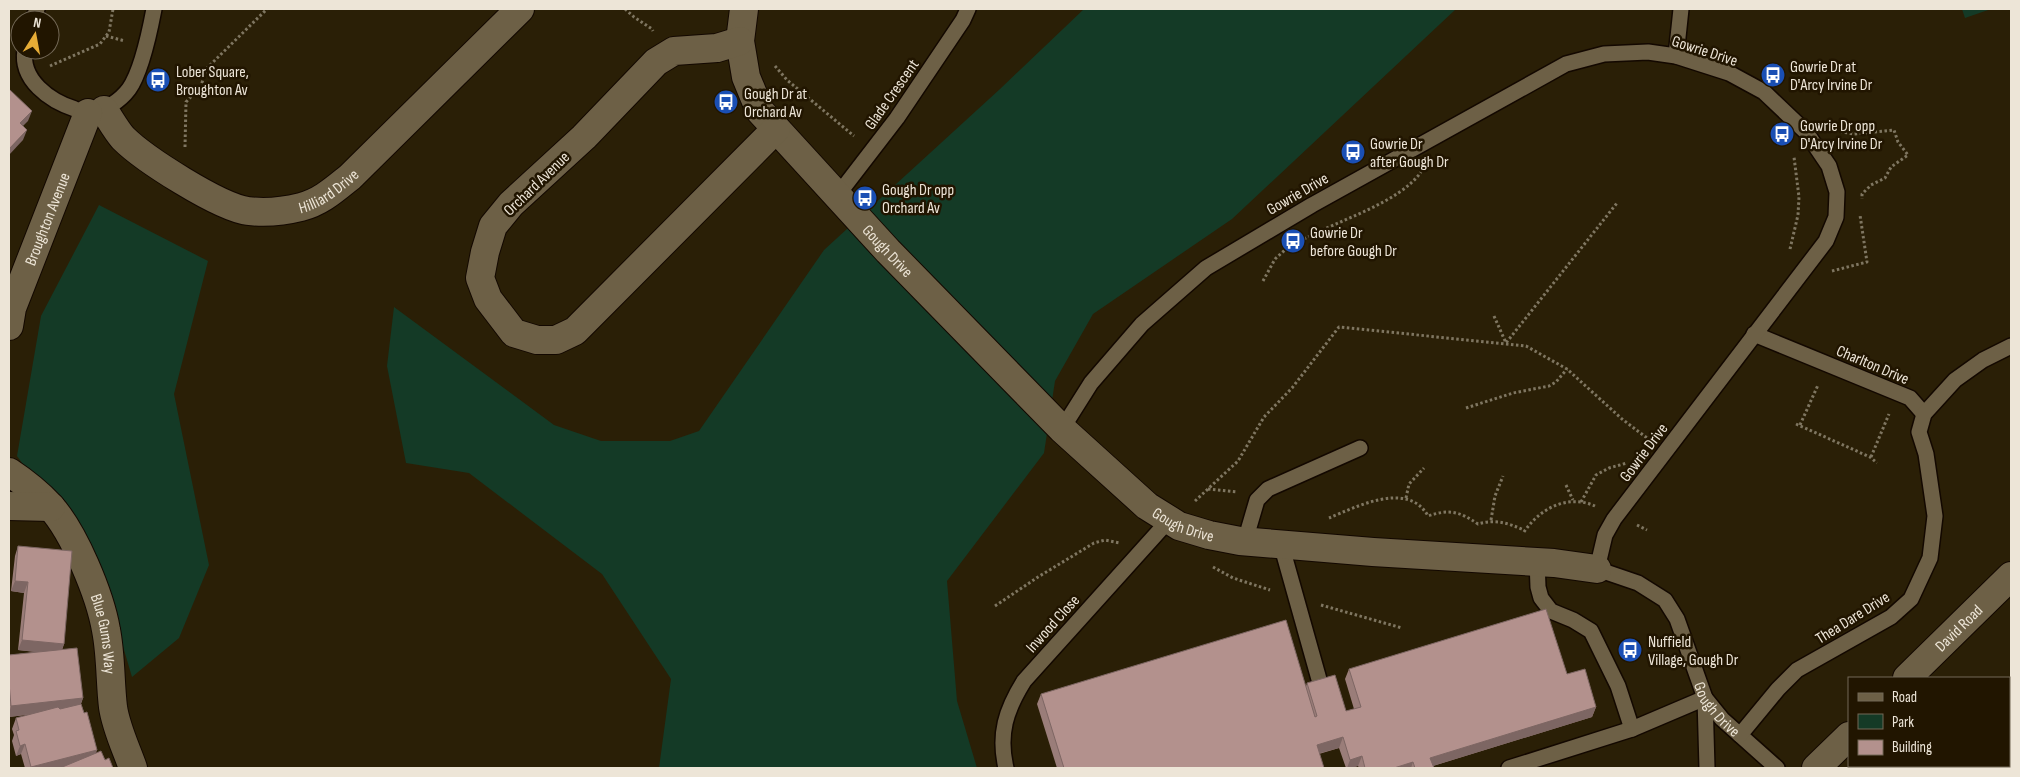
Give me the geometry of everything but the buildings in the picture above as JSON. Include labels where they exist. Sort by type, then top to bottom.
[{"type":"street","name":"Hilliard Drive","points":[[96,111],[122,137],[151,161],[214,198],[247,211],[279,211],[302,207],[320,200],[350,177],[520,9]]},
{"type":"street","name":"Gough Drive","points":[[744,9],[740,41],[746,77],[760,111],[888,251],[1062,429],[1148,506],[1169,520],[1179,526],[1208,535],[1245,541],[1597,568]]},
{"type":"street","name":"Orchard Avenue","points":[[740,41],[717,48],[674,51],[656,62],[584,137],[511,204],[493,226],[485,252],[480,278],[488,299],[514,333],[537,340],[556,340],[575,332],[776,129]]},
{"type":"street","name":"Broughton Avenue","points":[[9,326],[12,308],[19,290],[96,111]]},
{"type":"street","name":"Blue Gums Way","points":[[9,472],[27,484],[51,507],[71,537],[95,590],[106,631],[113,708],[133,768]]},
{"type":"street","points":[[9,506],[51,507]]},
{"type":"street","name":"David Road","points":[[1908,677],[2011,576]]},
{"type":"street","points":[[1816,768],[1848,737]]},
{"type":"lane","points":[[25,60],[28,76],[41,90],[60,104],[96,111],[116,102],[129,89],[144,48],[154,9]]},
{"type":"lane","name":"Glade Crescent","points":[[838,196],[897,118],[963,20],[968,9]]},
{"type":"lane","points":[[1676,56],[1681,9]]},
{"type":"lane","name":"Gowrie Drive","points":[[1062,429],[1091,383],[1142,324],[1206,268],[1312,205],[1566,64],[1604,54],[1648,52],[1676,56],[1729,73],[1764,92],[1806,132],[1830,166],[1837,192],[1836,217],[1826,241],[1617,516],[1605,535],[1597,568]]},
{"type":"lane","name":"Charlton Drive","points":[[1754,334],[1910,398],[1924,414]]},
{"type":"lane","points":[[1924,414],[1956,380],[1983,360],[2011,346]]},
{"type":"lane","name":"Thea Dare Drive","points":[[1740,735],[1778,689],[1797,670],[1891,617],[1911,599],[1930,558],[1935,516],[1926,454],[1919,432],[1924,414]]},
{"type":"lane","points":[[1245,541],[1257,500],[1268,489],[1360,448]]},
{"type":"lane","name":"Inwood Close","points":[[1006,768],[1002,749],[1003,732],[1015,696],[1024,681],[1169,520]]},
{"type":"lane","points":[[1281,544],[1322,690]]},
{"type":"lane","points":[[1525,561],[1538,587],[1541,598],[1551,611],[1573,620],[1591,631],[1618,686],[1632,729]]},
{"type":"lane","name":"Gough Drive","points":[[1597,568],[1638,583],[1665,600],[1677,619],[1705,698],[1722,719],[1777,768]]},
{"type":"lane","points":[[1509,768],[1632,729],[1705,698],[1707,768]]},
{"type":"path","points":[[48,67],[100,44],[110,32],[113,9]]},
{"type":"path","points":[[186,148],[186,102],[201,86],[206,69],[266,9]]},
{"type":"path","points":[[625,9],[634,18],[652,28],[655,37]]},
{"type":"path","points":[[106,36],[127,42]]},
{"type":"path","points":[[771,60],[788,80],[856,137]]},
{"type":"path","points":[[1835,122],[1842,132],[1854,134],[1894,130],[1898,142],[1908,155],[1891,167],[1885,178],[1871,185],[1862,194],[1861,202]]},
{"type":"path","points":[[1789,251],[1798,215],[1799,197],[1793,154]]},
{"type":"path","points":[[1295,243],[1396,196],[1414,182],[1423,170]]},
{"type":"path","points":[[1494,316],[1506,343],[1618,203]]},
{"type":"path","points":[[1829,272],[1867,262],[1860,209]]},
{"type":"path","points":[[1263,281],[1275,259],[1287,248]]},
{"type":"path","points":[[1466,408],[1513,392],[1549,386],[1556,382],[1567,369]]},
{"type":"path","points":[[1870,457],[1897,393]]},
{"type":"path","points":[[1810,401],[1798,424],[1870,457],[1877,463]]},
{"type":"path","points":[[1641,444],[1652,430]]},
{"type":"path","points":[[1581,502],[1596,475],[1609,468],[1626,464],[1631,457]]},
{"type":"path","points":[[1406,498],[1409,484],[1424,468]]},
{"type":"path","points":[[1491,520],[1495,496],[1503,476]]},
{"type":"path","points":[[1566,485],[1573,500]]},
{"type":"path","points":[[1208,489],[1226,489],[1239,492],[1257,500]]},
{"type":"path","points":[[1321,521],[1375,499],[1406,498],[1425,510],[1428,516],[1444,511],[1466,516],[1478,524],[1491,520],[1508,523],[1524,530]]},
{"type":"path","points":[[1525,561],[1524,530],[1535,518],[1556,504],[1573,500],[1590,504],[1647,530]]},
{"type":"path","points":[[994,606],[1094,543],[1105,540],[1141,550]]},
{"type":"green space","points":[[1084,9],[1456,9],[1232,219],[1093,314],[1055,381],[1044,453],[947,581],[957,701],[977,768],[659,768],[671,679],[602,574],[469,473],[406,463],[387,366],[394,307],[554,425],[601,441],[670,441],[699,431],[824,250],[1000,89]]},
{"type":"green space","points":[[1962,9],[1991,9],[1965,18]]},
{"type":"green space","points":[[99,205],[208,261],[174,394],[209,565],[179,638],[132,677],[101,572],[17,456],[41,316]]},
{"type":"place","name":"Gowrie Dr at D'Arcy Irvine Dr","points":[[1773,75]]},
{"type":"place","name":"Lober Square, Broughton Av","points":[[158,80]]},
{"type":"place","name":"Gough Dr at Orchard Av","points":[[726,102]]},
{"type":"place","name":"Gowrie Dr opp D'Arcy Irvine Dr","points":[[1782,134]]},
{"type":"place","name":"Gowrie Dr after Gough Dr","points":[[1353,152]]},
{"type":"place","name":"Gough Dr opp Orchard Av","points":[[865,198]]},
{"type":"place","name":"Gowrie Dr before Gough Dr","points":[[1293,241]]},
{"type":"place","name":"Nuffield Village, Gough Dr","points":[[1630,650]]}]
